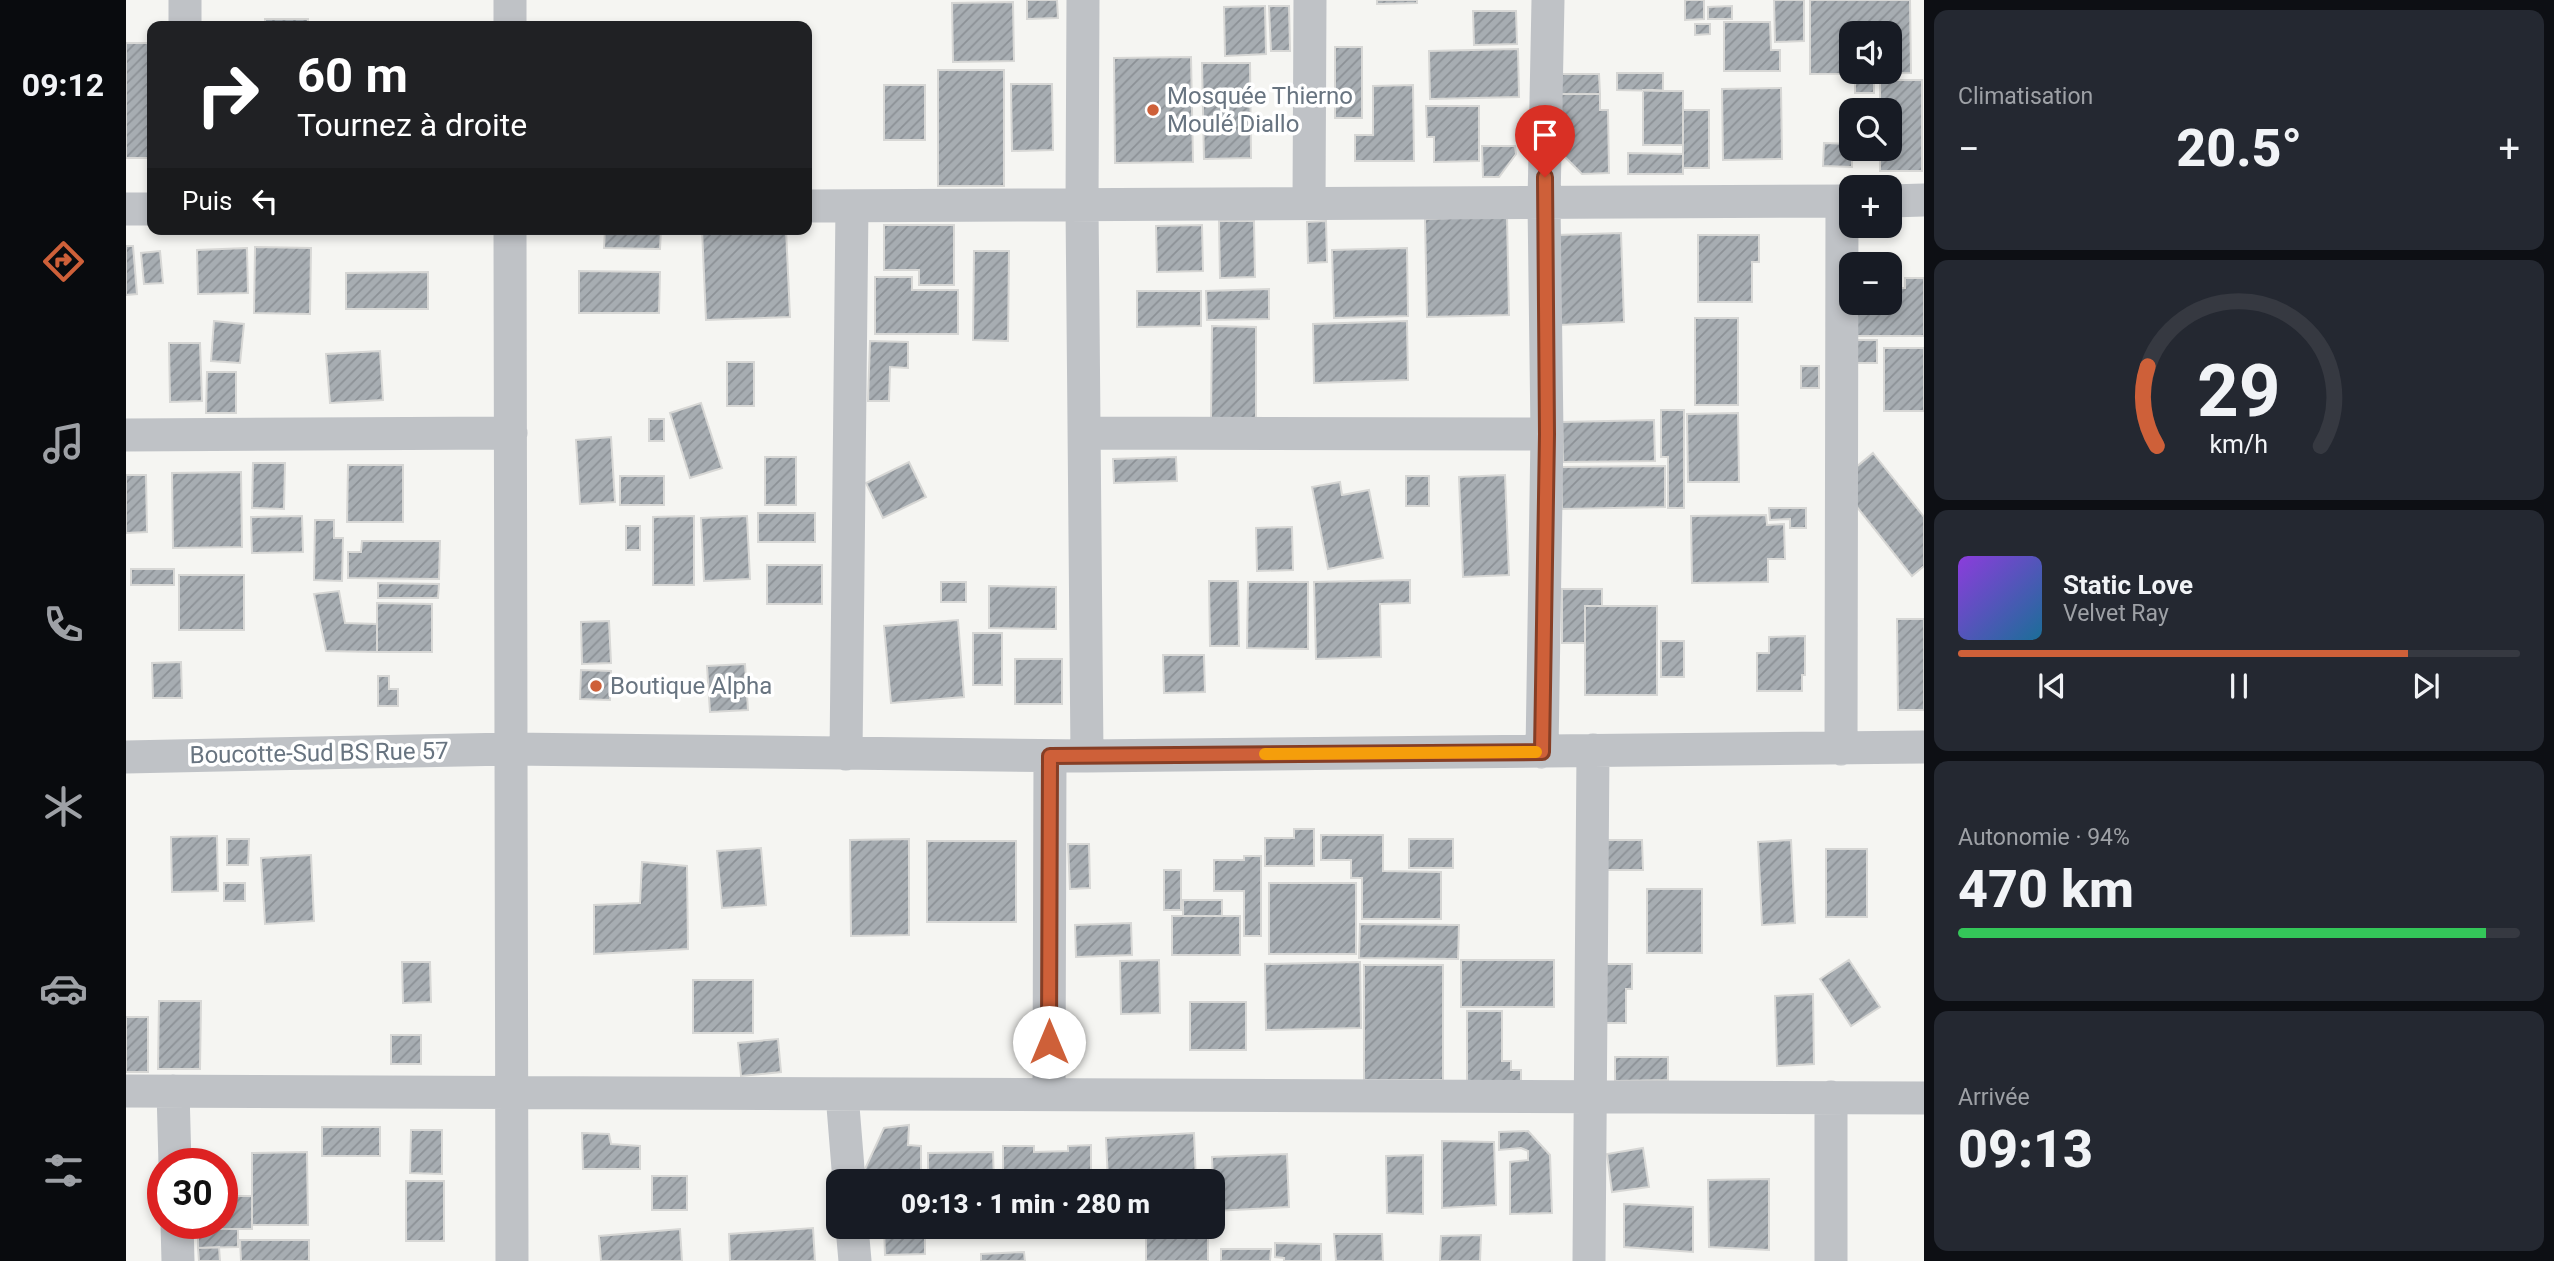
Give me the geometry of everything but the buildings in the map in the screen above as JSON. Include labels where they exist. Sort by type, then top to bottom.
[{"type":"street","points":[[185,0],[185,21]]},
{"type":"street","points":[[510,0],[510,21]]},
{"type":"street","points":[[1083,0],[1087,756]]},
{"type":"street","points":[[1309,203],[1310,0]]},
{"type":"street","points":[[1542,752],[1547,434],[1545,202],[1548,0]]},
{"type":"street","points":[[1902,201],[1924,200]]},
{"type":"street","points":[[812,206],[1839,201]]},
{"type":"street","points":[[846,754],[852,206]]},
{"type":"street","points":[[126,209],[147,209]]},
{"type":"street","points":[[510,235],[512,1261]]},
{"type":"street","points":[[1841,749],[1847,238]]},
{"type":"street","points":[[126,435],[510,433]]},
{"type":"street","points":[[1086,433],[1547,434]]},
{"type":"street","name":"Boucotte-Sud BS Rue 57","points":[[126,757],[511,749],[1087,756],[1924,747]]},
{"type":"street","points":[[1589,1261],[1593,750]]},
{"type":"street","points":[[1049,1094],[1050,756]]},
{"type":"street","points":[[126,1091],[1924,1098]]},
{"type":"street","points":[[173,1091],[175,1148]]},
{"type":"street","points":[[842,1094],[848,1169]]},
{"type":"street","points":[[1831,1097],[1831,1261]]},
{"type":"street","points":[[177,1239],[178,1261]]},
{"type":"street","points":[[853,1239],[855,1261]]},
{"type":"slow traffic","points":[[1265,754],[1536,752]]},
{"type":"place","name":"Mosquée Thierno Moulé Diallo","points":[[1153,110]]},
{"type":"place","name":"Boutique Alpha","points":[[596,686]]},
{"type":"route","points":[[1049,1042],[1050,756],[1542,752],[1547,434],[1545,177]]}]
